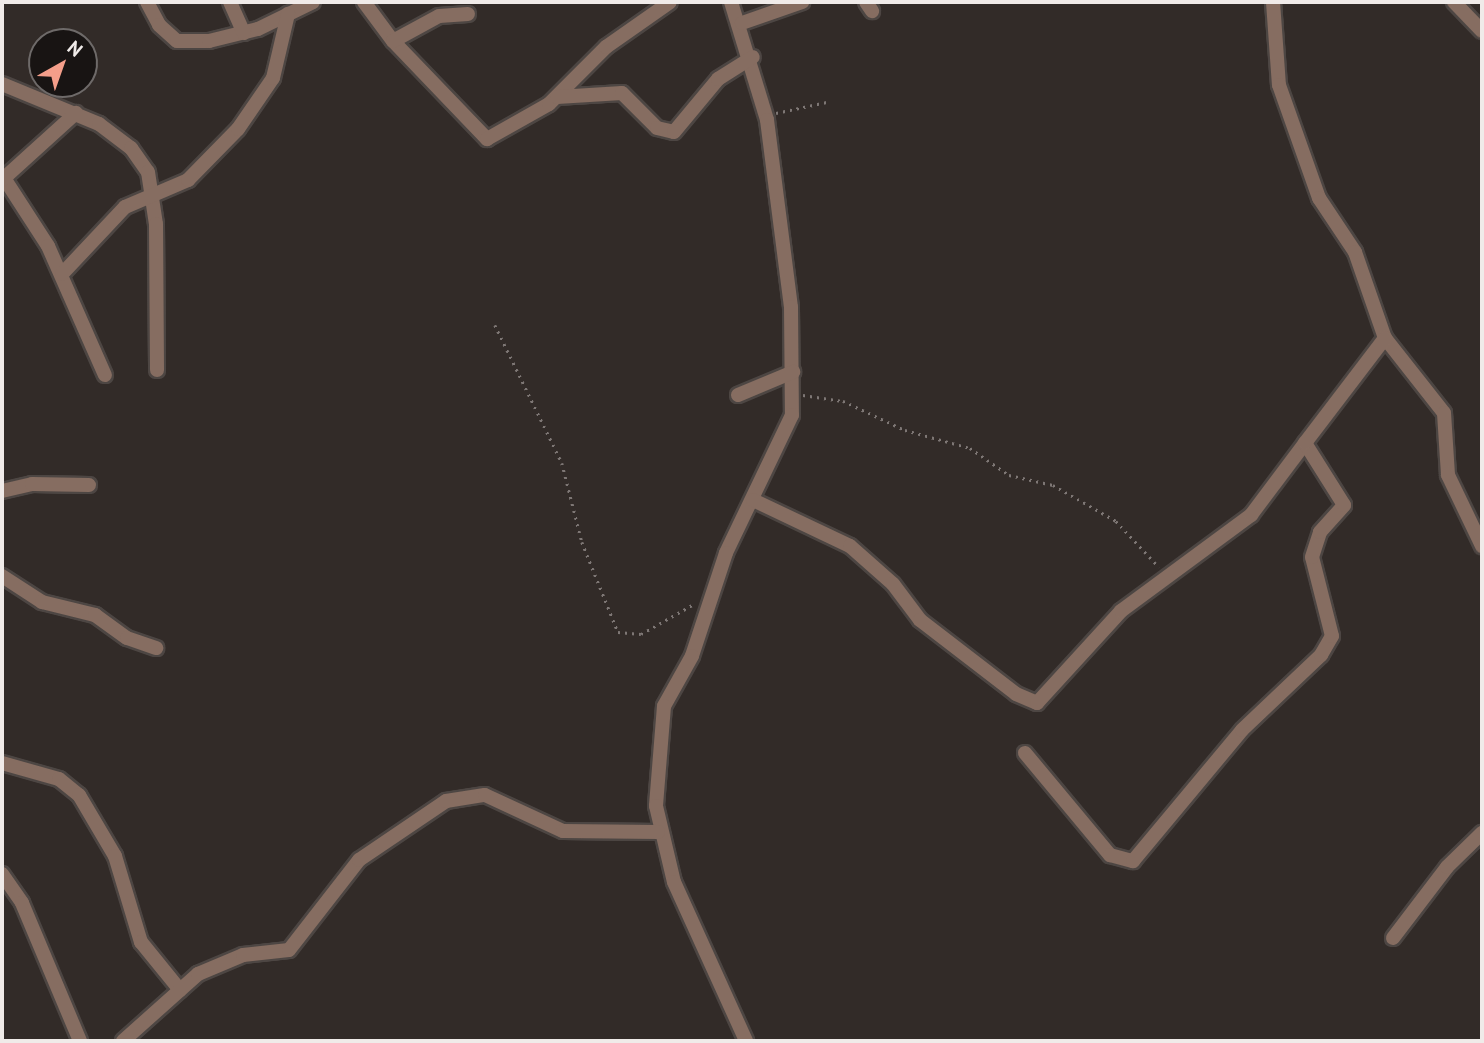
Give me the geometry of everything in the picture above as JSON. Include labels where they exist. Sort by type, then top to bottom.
[{"type":"street","points":[[147,2],[159,25],[177,41],[244,33],[313,2]]},
{"type":"street","points":[[230,2],[244,33]]},
{"type":"street","points":[[364,2],[393,41],[435,79],[481,137],[517,124],[556,97],[606,47],[670,2]]},
{"type":"street","points":[[731,2],[743,23],[766,114],[791,307],[793,395],[788,430],[710,596],[692,656],[664,706],[658,832],[724,1003],[746,1041]]},
{"type":"street","points":[[743,23],[802,2]]},
{"type":"street","points":[[1273,2],[1282,94],[1319,198],[1355,252],[1385,338],[1444,413],[1443,459],[1482,546]]},
{"type":"street","points":[[1454,2],[1482,31]]},
{"type":"street","points":[[62,274],[124,207],[188,180],[263,98],[280,60],[288,14]]},
{"type":"street","points":[[393,41],[439,16],[468,14]]},
{"type":"street","points":[[556,97],[622,93],[657,128],[674,132],[718,79],[753,57]]},
{"type":"street","points":[[2,84],[76,113],[131,149],[148,172],[153,196],[157,370]]},
{"type":"street","points":[[76,113],[3,179],[32,214],[62,274],[105,375]]},
{"type":"street","points":[[753,500],[850,546],[893,584],[920,620],[1032,703],[1109,622],[1251,515],[1385,338]]},
{"type":"street","points":[[738,395],[793,372]]},
{"type":"street","points":[[1025,753],[1110,855],[1127,863],[1148,849],[1242,730],[1331,642],[1312,557],[1344,499],[1305,443]]},
{"type":"street","points":[[2,491],[32,484],[89,485]]},
{"type":"street","points":[[2,576],[42,602],[95,615],[121,635],[156,648]]},
{"type":"street","points":[[2,763],[59,779],[79,795],[115,856],[141,942],[180,990]]},
{"type":"street","points":[[123,1041],[180,990],[221,961],[289,950],[359,860],[446,801],[485,795],[563,831],[658,832]]},
{"type":"street","points":[[1393,938],[1447,867],[1482,833]]},
{"type":"street","points":[[2,874],[22,903],[80,1041]]},
{"type":"path","points":[[766,114],[827,102]]},
{"type":"path","points":[[495,325],[562,463],[582,542],[618,632],[642,634],[710,596]]},
{"type":"path","points":[[793,395],[843,401],[905,430],[970,448],[1009,475],[1053,485],[1116,521],[1169,577]]}]
